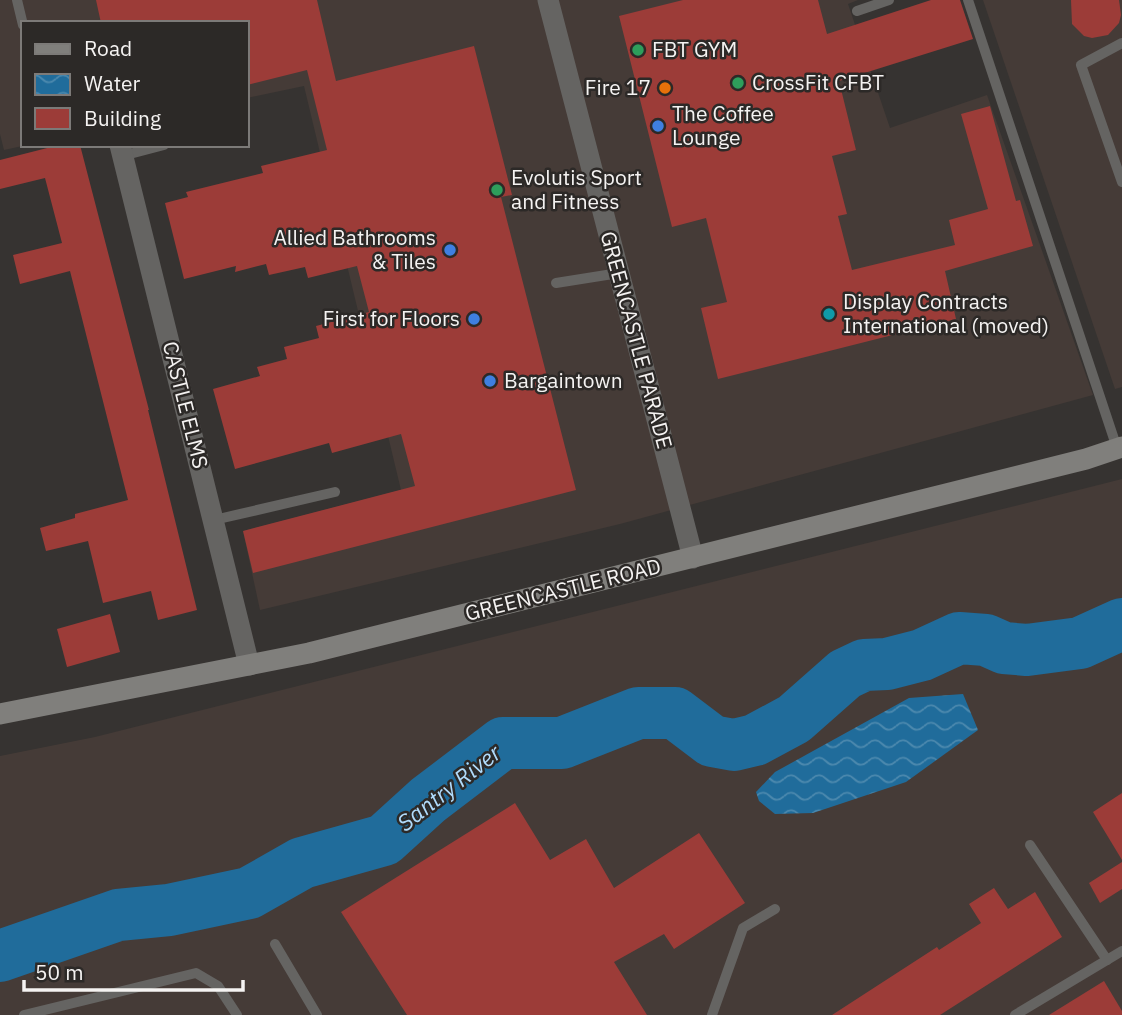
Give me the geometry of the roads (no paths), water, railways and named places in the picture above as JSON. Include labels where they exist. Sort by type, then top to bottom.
[{"type":"street","name":"GREENCASTLE PARADE","points":[[548,0],[693,558]]},
{"type":"street","name":"CASTLE ELMS","points":[[121,150],[249,665]]},
{"type":"street","name":"GREENCASTLE ROAD","points":[[0,714],[309,653],[1086,459],[1120,448]]},
{"type":"lane","points":[[17,0],[22,21]]},
{"type":"lane","points":[[856,11],[888,0]]},
{"type":"lane","points":[[968,0],[1120,448]]},
{"type":"lane","points":[[1122,43],[1081,65],[1122,182]]},
{"type":"lane","points":[[121,150],[147,147]]},
{"type":"lane","points":[[556,284],[619,273]]},
{"type":"lane","points":[[214,520],[335,492]]},
{"type":"lane","points":[[1030,845],[1107,960]]},
{"type":"lane","points":[[712,1015],[743,928],[775,909]]},
{"type":"lane","points":[[275,944],[317,1015]]},
{"type":"lane","points":[[1015,1015],[1122,951]]},
{"type":"lane","points":[[24,1015],[196,973],[218,986],[237,1015]]},
{"type":"water","points":[[963,694],[978,730],[906,782],[813,813],[775,814],[759,801],[756,792],[775,772],[909,698]]},
{"type":"waterway","name":"Santry River","points":[[0,956],[118,915],[169,910],[249,893],[302,863],[384,840],[428,800],[503,743],[562,743],[638,713],[675,713],[712,741],[734,745],[755,740],[794,719],[845,674],[864,665],[887,664],[922,655],[959,638],[986,640],[1004,648],[1027,650],[1080,643],[1122,624]]},
{"type":"place","name":"FBT GYM","points":[[638,50]]},
{"type":"place","name":"CrossFit CFBT","points":[[738,83]]},
{"type":"place","name":"Fire 17","points":[[665,88]]},
{"type":"place","name":"The Coffee Lounge","points":[[658,126]]},
{"type":"place","name":"Evolutis Sport and Fitness","points":[[497,190]]},
{"type":"place","name":"Allied Bathrooms & Tiles","points":[[450,250]]},
{"type":"place","name":"Display Contracts International (moved)","points":[[829,314]]},
{"type":"place","name":"First for Floors","points":[[474,319]]},
{"type":"place","name":"Bargaintown","points":[[490,381]]}]
